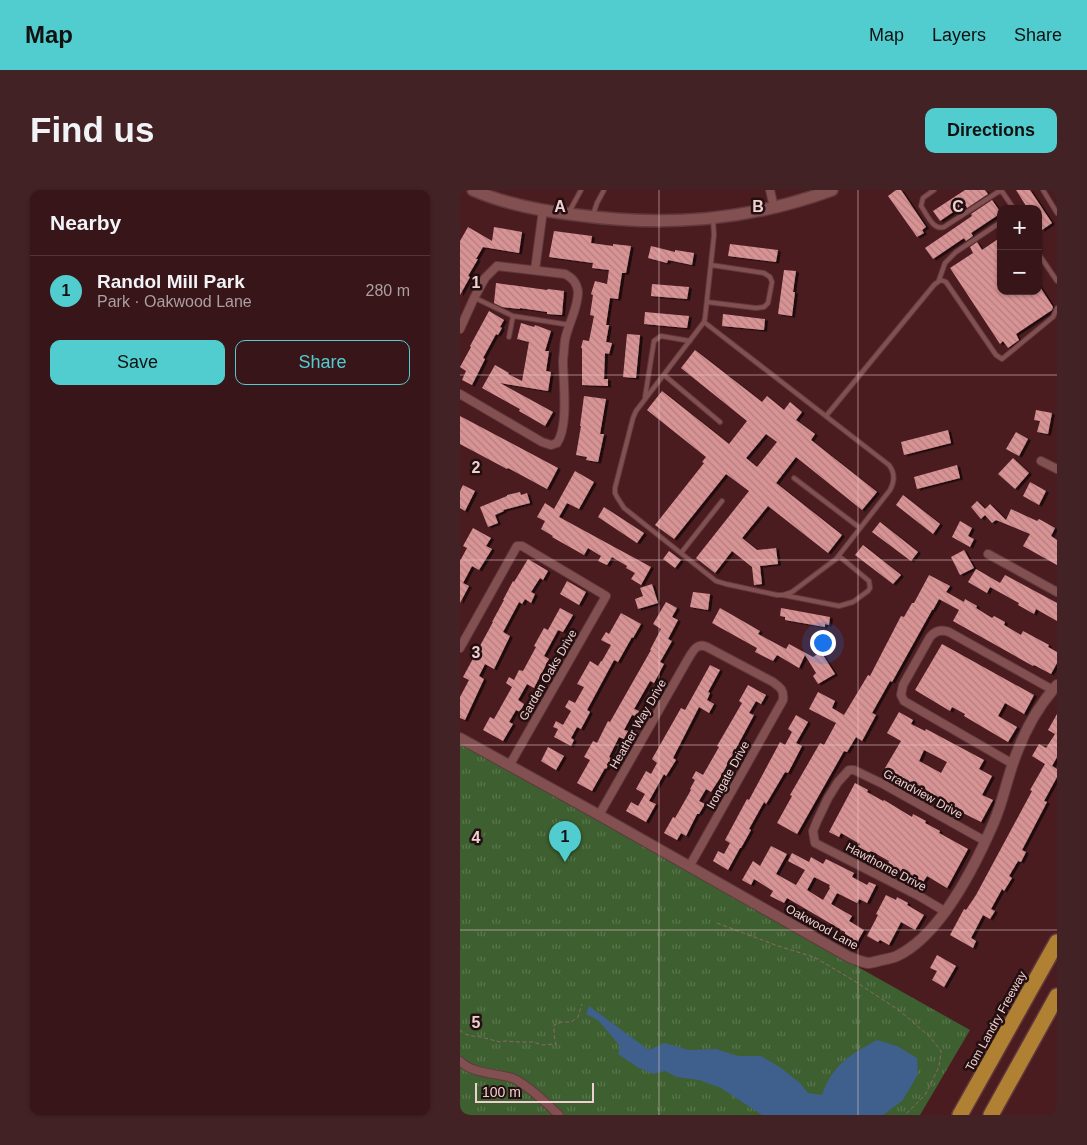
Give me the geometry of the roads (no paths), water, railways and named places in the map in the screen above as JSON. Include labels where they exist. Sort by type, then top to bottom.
[{"type":"highway","name":"Tom Landry Freeway","points":[[960,1115],[1057,942]]},
{"type":"highway","points":[[991,1115],[1057,996]]},
{"type":"main road","points":[[473,190],[543,210],[592,218],[676,222],[713,219],[774,208],[832,190]]},
{"type":"street","points":[[770,190],[774,208]]},
{"type":"street","points":[[535,270],[543,210]]},
{"type":"street","points":[[460,329],[474,298],[488,274],[497,266],[565,274],[573,278],[578,290],[577,301],[565,340],[563,358],[563,429],[557,443],[551,445],[542,442],[460,394]]},
{"type":"street","points":[[1041,460],[1057,469]]},
{"type":"street","name":"Garden Oaks Drive","points":[[460,648],[517,546],[522,546],[606,596],[509,766]]},
{"type":"street","points":[[988,554],[1057,592]]},
{"type":"street","points":[[1012,764],[904,701],[901,695],[902,685],[930,637],[933,633],[943,630],[1055,687]]},
{"type":"street","name":"Heather Way Drive","points":[[599,815],[688,659],[698,646],[703,645],[773,682],[784,693]]},
{"type":"street","name":"Oakwood Lane","points":[[460,738],[849,957],[869,963],[896,957],[906,951],[929,932],[946,912],[985,841],[997,814],[1012,764],[1030,724],[1055,687]]},
{"type":"street","name":"Irongate Drive","points":[[689,867],[781,704],[784,693]]},
{"type":"street","name":"Grandview Drive","points":[[815,842],[813,831],[816,821],[838,782],[849,770],[854,770],[884,784],[985,841]]},
{"type":"street","name":"Hawthorne Drive","points":[[815,842],[946,912]]},
{"type":"street","points":[[461,1064],[483,1072],[513,1079],[534,1093],[560,1115]]},
{"type":"lane","points":[[568,214],[581,190]]},
{"type":"lane","points":[[592,218],[604,190]]},
{"type":"lane","points":[[934,190],[923,198],[921,206],[934,226],[941,229],[1001,190],[1011,205]]},
{"type":"lane","points":[[1043,190],[1057,213]]},
{"type":"lane","points":[[1046,194],[1051,190]]},
{"type":"lane","points":[[713,219],[714,235],[704,322],[645,399],[633,418],[615,493],[624,508],[720,583],[839,606],[853,602],[870,588],[869,581],[839,556]]},
{"type":"lane","points":[[826,416],[939,280],[945,263],[956,252],[997,225]]},
{"type":"lane","points":[[1042,258],[1057,281]]},
{"type":"lane","points":[[707,302],[756,308],[764,307],[768,303],[772,282],[764,272],[711,265]]},
{"type":"lane","points":[[939,280],[946,282],[996,355],[1002,359],[1053,317],[1057,308]]},
{"type":"lane","points":[[474,298],[513,316],[570,325]]},
{"type":"lane","points":[[509,337],[513,316]]},
{"type":"lane","points":[[704,322],[889,465],[893,472],[890,490],[839,556],[792,592],[783,595]]},
{"type":"lane","points":[[645,399],[654,341],[661,336],[690,341]]},
{"type":"lane","points":[[664,375],[720,422]]},
{"type":"lane","points":[[794,478],[860,528]]},
{"type":"lane","points":[[681,553],[722,501]]},
{"type":"water","points":[[589,1006],[649,1050],[664,1043],[689,1050],[716,1049],[738,1056],[761,1056],[781,1068],[800,1083],[808,1093],[822,1095],[837,1068],[859,1050],[877,1040],[897,1046],[917,1058],[918,1074],[902,1101],[883,1115],[762,1115],[721,1088],[699,1080],[677,1077],[665,1071],[653,1074],[639,1068],[618,1054],[620,1046],[598,1020],[586,1014]]},
{"type":"place","name":"Randol Mill Park","points":[[565,862]]}]
